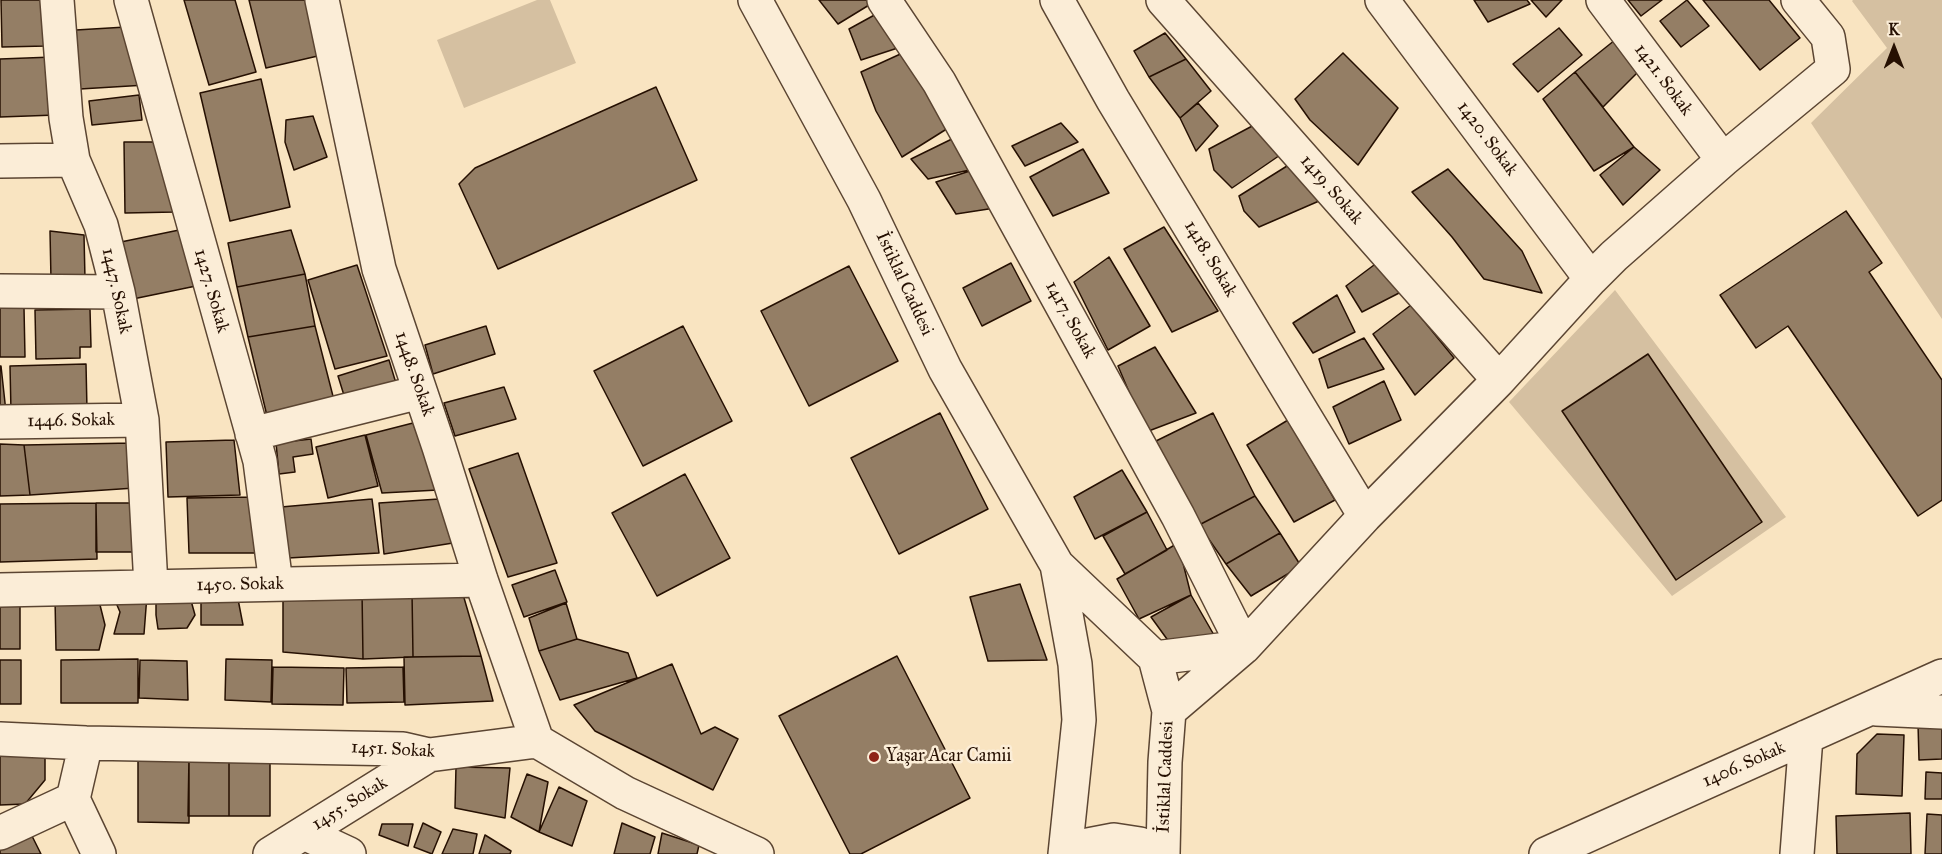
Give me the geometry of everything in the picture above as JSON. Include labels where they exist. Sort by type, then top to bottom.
[{"type":"street","name":"1447. Sokak","points":[[57,0],[66,118],[73,160],[101,225],[118,292],[142,420],[151,586]]},
{"type":"street","name":"1427. Sokak","points":[[132,0],[260,461],[276,584]]},
{"type":"street","name":"1448. Sokak","points":[[322,0],[379,269],[481,580],[537,741]]},
{"type":"street","name":"İstiklal Caddesi","points":[[755,0],[864,200],[945,369],[1057,565],[1155,658],[1169,711],[1162,854]]},
{"type":"street","name":"1417. Sokak","points":[[884,0],[939,82],[1178,516],[1244,647]]},
{"type":"street","name":"1418. Sokak","points":[[1057,0],[1113,100],[1365,516]]},
{"type":"street","name":"1419. Sokak","points":[[1163,0],[1499,380]]},
{"type":"street","name":"1420. Sokak","points":[[1383,0],[1591,279]]},
{"type":"street","name":"1421. Sokak","points":[[1603,0],[1723,160]]},
{"type":"street","points":[[1169,711],[1244,647],[1365,516],[1499,380],[1591,279],[1723,160],[1833,69],[1828,37],[1799,0]]},
{"type":"street","points":[[0,161],[73,160]]},
{"type":"street","points":[[0,291],[118,292]]},
{"type":"street","points":[[252,434],[420,392]]},
{"type":"street","name":"1446. Sokak","points":[[0,422],[142,420]]},
{"type":"street","name":"İstiklal Caddesi","points":[[1057,565],[1075,664],[1079,720],[1065,854]]},
{"type":"street","name":"1450. Sokak","points":[[0,590],[481,580]]},
{"type":"street","points":[[1155,658],[1244,647]]},
{"type":"street","name":"1406. Sokak","points":[[1546,854],[1942,676]]},
{"type":"street","points":[[1869,709],[1942,712]]},
{"type":"street","points":[[1797,854],[1806,737]]},
{"type":"street","name":"1451. Sokak","points":[[0,739],[86,743],[402,749],[429,755],[537,741]]},
{"type":"street","points":[[537,741],[625,793],[757,854]]},
{"type":"street","points":[[86,743],[73,799],[99,854]]},
{"type":"street","name":"1455. Sokak","points":[[270,854],[429,755]]},
{"type":"street","points":[[0,833],[73,799]]},
{"type":"street","points":[[304,833],[349,854]]},
{"type":"street","points":[[1072,854],[1088,845],[1114,840],[1140,844],[1162,854]]},
{"type":"shaded area","points":[[537,0],[550,0],[576,63],[464,108],[437,40]]},
{"type":"shaded area","points":[[1853,0],[1942,0],[1942,319],[1811,123],[1887,48]]},
{"type":"shaded area","points":[[1615,290],[1786,517],[1672,596],[1509,402]]},
{"type":"building","points":[[1,0],[45,0],[46,46],[2,47]]},
{"type":"building","points":[[184,0],[235,0],[256,72],[209,85]]},
{"type":"building","points":[[249,0],[309,0],[322,55],[266,68]]},
{"type":"building","points":[[819,0],[873,0],[874,2],[838,24]]},
{"type":"building","points":[[1474,0],[1527,0],[1530,4],[1488,22]]},
{"type":"building","points":[[1531,0],[1562,0],[1546,17]]},
{"type":"building","points":[[1628,0],[1662,0],[1641,16]]},
{"type":"building","points":[[1687,0],[1709,26],[1681,47],[1660,21]]},
{"type":"building","points":[[1703,0],[1769,0],[1800,38],[1760,70]]},
{"type":"building","points":[[889,7],[913,43],[861,60],[849,29]]},
{"type":"building","points":[[126,27],[146,85],[80,89],[76,30]]},
{"type":"building","points":[[1559,28],[1582,55],[1538,92],[1513,64]]},
{"type":"building","points":[[1165,33],[1186,59],[1149,77],[1134,51]]},
{"type":"building","points":[[1620,36],[1642,68],[1603,107],[1575,72]]},
{"type":"building","points":[[907,51],[953,125],[902,157],[876,111],[861,72]]},
{"type":"building","points":[[1343,53],[1398,108],[1358,165],[1310,120],[1295,99]]},
{"type":"building","points":[[53,57],[56,115],[0,117],[0,59]]},
{"type":"building","points":[[1186,59],[1211,91],[1180,118],[1149,77]]},
{"type":"building","points":[[1575,72],[1634,147],[1594,171],[1543,99]]},
{"type":"building","points":[[261,79],[290,207],[230,221],[200,93]]},
{"type":"building","points":[[656,87],[697,180],[498,269],[459,184],[475,168]]},
{"type":"building","points":[[139,95],[142,120],[92,125],[89,101]]},
{"type":"building","points":[[1198,103],[1218,126],[1196,151],[1180,118]]},
{"type":"building","points":[[313,116],[327,157],[294,170],[285,142],[286,120]]},
{"type":"building","points":[[1061,123],[1078,142],[1025,166],[1012,146]]},
{"type":"building","points":[[1256,124],[1286,151],[1232,188],[1214,170],[1209,149]]},
{"type":"building","points":[[958,136],[979,168],[928,179],[911,159]]},
{"type":"building","points":[[124,142],[157,142],[175,212],[125,213]]},
{"type":"building","points":[[1634,147],[1660,170],[1623,205],[1600,175]]},
{"type":"building","points":[[1083,149],[1109,193],[1053,216],[1030,177]]},
{"type":"building","points":[[1295,161],[1326,198],[1259,227],[1244,211],[1239,196]]},
{"type":"building","points":[[979,168],[995,208],[956,214],[936,182]]},
{"type":"building","points":[[1448,169],[1522,251],[1542,293],[1484,279],[1452,237],[1412,192]]},
{"type":"building","points":[[1846,211],[1882,263],[1869,272],[1942,380],[1942,500],[1918,516],[1788,326],[1756,348],[1720,295]]},
{"type":"building","points":[[1164,227],[1218,311],[1172,332],[1124,249]]},
{"type":"building","points":[[184,229],[196,286],[128,300],[116,243]]},
{"type":"building","points":[[291,230],[305,274],[237,287],[228,243]]},
{"type":"building","points":[[50,231],[84,235],[85,279],[51,280]]},
{"type":"building","points":[[1109,257],[1150,326],[1108,350],[1074,282]]},
{"type":"building","points":[[1378,262],[1403,291],[1362,312],[1346,286]]},
{"type":"building","points":[[1011,263],[1031,301],[982,326],[963,288]]},
{"type":"building","points":[[357,265],[387,356],[335,369],[308,280]]},
{"type":"building","points":[[849,266],[898,361],[809,406],[761,311]]},
{"type":"building","points":[[305,274],[315,326],[248,337],[237,287]]},
{"type":"building","points":[[1337,295],[1355,332],[1313,353],[1293,323]]},
{"type":"building","points":[[1411,305],[1454,358],[1415,395],[1373,334]]},
{"type":"building","points":[[0,307],[24,308],[25,357],[0,357]]},
{"type":"building","points":[[90,309],[91,347],[80,347],[80,358],[36,359],[35,310]]},
{"type":"building","points":[[315,326],[335,404],[268,420],[248,337]]},
{"type":"building","points":[[486,326],[495,354],[433,374],[425,345]]},
{"type":"building","points":[[683,326],[732,421],[643,466],[594,371]]},
{"type":"building","points":[[1364,338],[1384,369],[1328,388],[1319,359]]},
{"type":"building","points":[[1155,347],[1196,413],[1146,432],[1118,366]]},
{"type":"building","points":[[1648,354],[1762,522],[1676,580],[1562,411]]},
{"type":"building","points":[[389,360],[398,390],[347,405],[338,376]]},
{"type":"building","points":[[86,364],[87,410],[11,412],[10,366]]},
{"type":"building","points":[[1,366],[6,412],[0,412]]},
{"type":"building","points":[[1384,381],[1401,420],[1349,444],[1333,407]]},
{"type":"building","points":[[504,387],[516,419],[455,436],[444,403]]},
{"type":"building","points":[[940,413],[988,509],[899,554],[851,458]]},
{"type":"building","points":[[1213,413],[1255,496],[1199,525],[1156,441]]},
{"type":"building","points":[[1288,420],[1335,500],[1294,522],[1247,445]]},
{"type":"building","points":[[413,423],[438,490],[382,493],[366,435]]},
{"type":"building","points":[[365,435],[378,486],[328,498],[316,447]]},
{"type":"building","points":[[311,439],[313,454],[293,457],[295,472],[279,474],[276,443]]},
{"type":"building","points":[[234,440],[240,495],[168,497],[166,442]]},
{"type":"building","points":[[132,443],[135,488],[30,495],[24,445]]},
{"type":"building","points":[[0,444],[24,445],[30,495],[0,496]]},
{"type":"building","points":[[518,453],[557,563],[508,577],[469,469]]},
{"type":"building","points":[[1122,470],[1147,512],[1095,539],[1074,497]]},
{"type":"building","points":[[685,474],[730,558],[657,596],[612,513]]},
{"type":"building","points":[[1255,496],[1280,533],[1226,564],[1199,525]]},
{"type":"building","points":[[251,497],[259,553],[189,553],[187,498]]},
{"type":"building","points":[[372,499],[379,553],[288,558],[281,507]]},
{"type":"building","points":[[439,499],[453,543],[384,554],[379,503]]},
{"type":"building","points":[[96,503],[97,559],[0,562],[0,504]]},
{"type":"building","points":[[96,503],[140,503],[140,552],[96,552]]},
{"type":"building","points":[[1147,512],[1167,550],[1125,574],[1103,536]]},
{"type":"building","points":[[1280,533],[1301,566],[1251,596],[1226,564]]},
{"type":"building","points":[[1178,543],[1191,595],[1139,619],[1117,579]]},
{"type":"building","points":[[555,570],[567,602],[524,617],[512,585]]},
{"type":"building","points":[[1020,584],[1047,660],[988,661],[970,597]]},
{"type":"building","points":[[362,591],[412,592],[413,657],[363,659]]},
{"type":"building","points":[[362,591],[363,659],[283,652],[283,595]]},
{"type":"building","points":[[462,591],[481,656],[413,657],[412,592]]},
{"type":"building","points":[[201,594],[237,594],[243,625],[201,625]]},
{"type":"building","points":[[147,595],[144,634],[114,634],[120,612],[113,596]]},
{"type":"building","points":[[1191,595],[1218,642],[1172,646],[1151,617]]},
{"type":"building","points":[[98,597],[105,625],[99,650],[56,650],[55,598]]},
{"type":"building","points":[[156,597],[190,597],[195,615],[187,628],[158,629]]},
{"type":"building","points":[[0,602],[20,602],[20,649],[0,649]]},
{"type":"building","points":[[566,603],[577,639],[539,651],[529,618]]},
{"type":"building","points":[[577,639],[628,653],[637,678],[560,700],[539,651]]},
{"type":"building","points":[[481,656],[493,701],[405,705],[404,657]]},
{"type":"building","name":"Yaşar Acar Camii","points":[[897,656],[970,798],[861,854],[850,854],[779,716]]},
{"type":"building","points":[[138,659],[138,703],[61,703],[61,660]]},
{"type":"building","points":[[226,659],[272,660],[271,702],[225,700]]},
{"type":"building","points":[[0,660],[21,660],[21,704],[0,704]]},
{"type":"building","points":[[140,660],[187,661],[188,700],[139,698]]},
{"type":"building","points":[[672,664],[701,734],[715,727],[738,739],[713,790],[595,731],[574,705]]},
{"type":"building","points":[[273,667],[344,668],[343,705],[272,704]]},
{"type":"building","points":[[403,667],[404,702],[347,703],[346,668]]},
{"type":"building","points":[[1942,723],[1942,759],[1919,760],[1918,724]]},
{"type":"building","points":[[1877,734],[1904,735],[1902,796],[1856,794],[1857,754]]},
{"type":"building","points":[[0,749],[45,752],[45,780],[25,804],[0,805]]},
{"type":"building","points":[[138,754],[189,756],[189,823],[138,822]]},
{"type":"building","points":[[189,756],[229,756],[229,816],[188,816]]},
{"type":"building","points":[[229,756],[270,756],[270,816],[229,816]]},
{"type":"building","points":[[456,767],[510,768],[505,818],[455,808]]},
{"type":"building","points":[[1926,772],[1942,773],[1942,799],[1925,799]]},
{"type":"building","points":[[527,774],[548,782],[539,832],[511,817]]},
{"type":"building","points":[[559,787],[587,801],[572,846],[539,832]]},
{"type":"building","points":[[1910,813],[1911,854],[1837,854],[1836,816]]},
{"type":"building","points":[[1927,814],[1942,815],[1942,854],[1925,854]]},
{"type":"building","points":[[423,823],[441,832],[432,854],[414,847]]},
{"type":"building","points":[[622,823],[655,837],[650,854],[614,854]]},
{"type":"building","points":[[382,824],[413,824],[408,846],[379,835]]},
{"type":"building","points":[[453,829],[477,834],[473,854],[442,854]]},
{"type":"building","points":[[662,833],[699,845],[697,854],[658,854]]},
{"type":"building","points":[[31,834],[41,854],[0,854],[0,846]]},
{"type":"building","points":[[485,835],[511,851],[510,854],[479,854]]},
{"type":"place","name":"Yaşar Acar Camii","points":[[874,757]]}]
